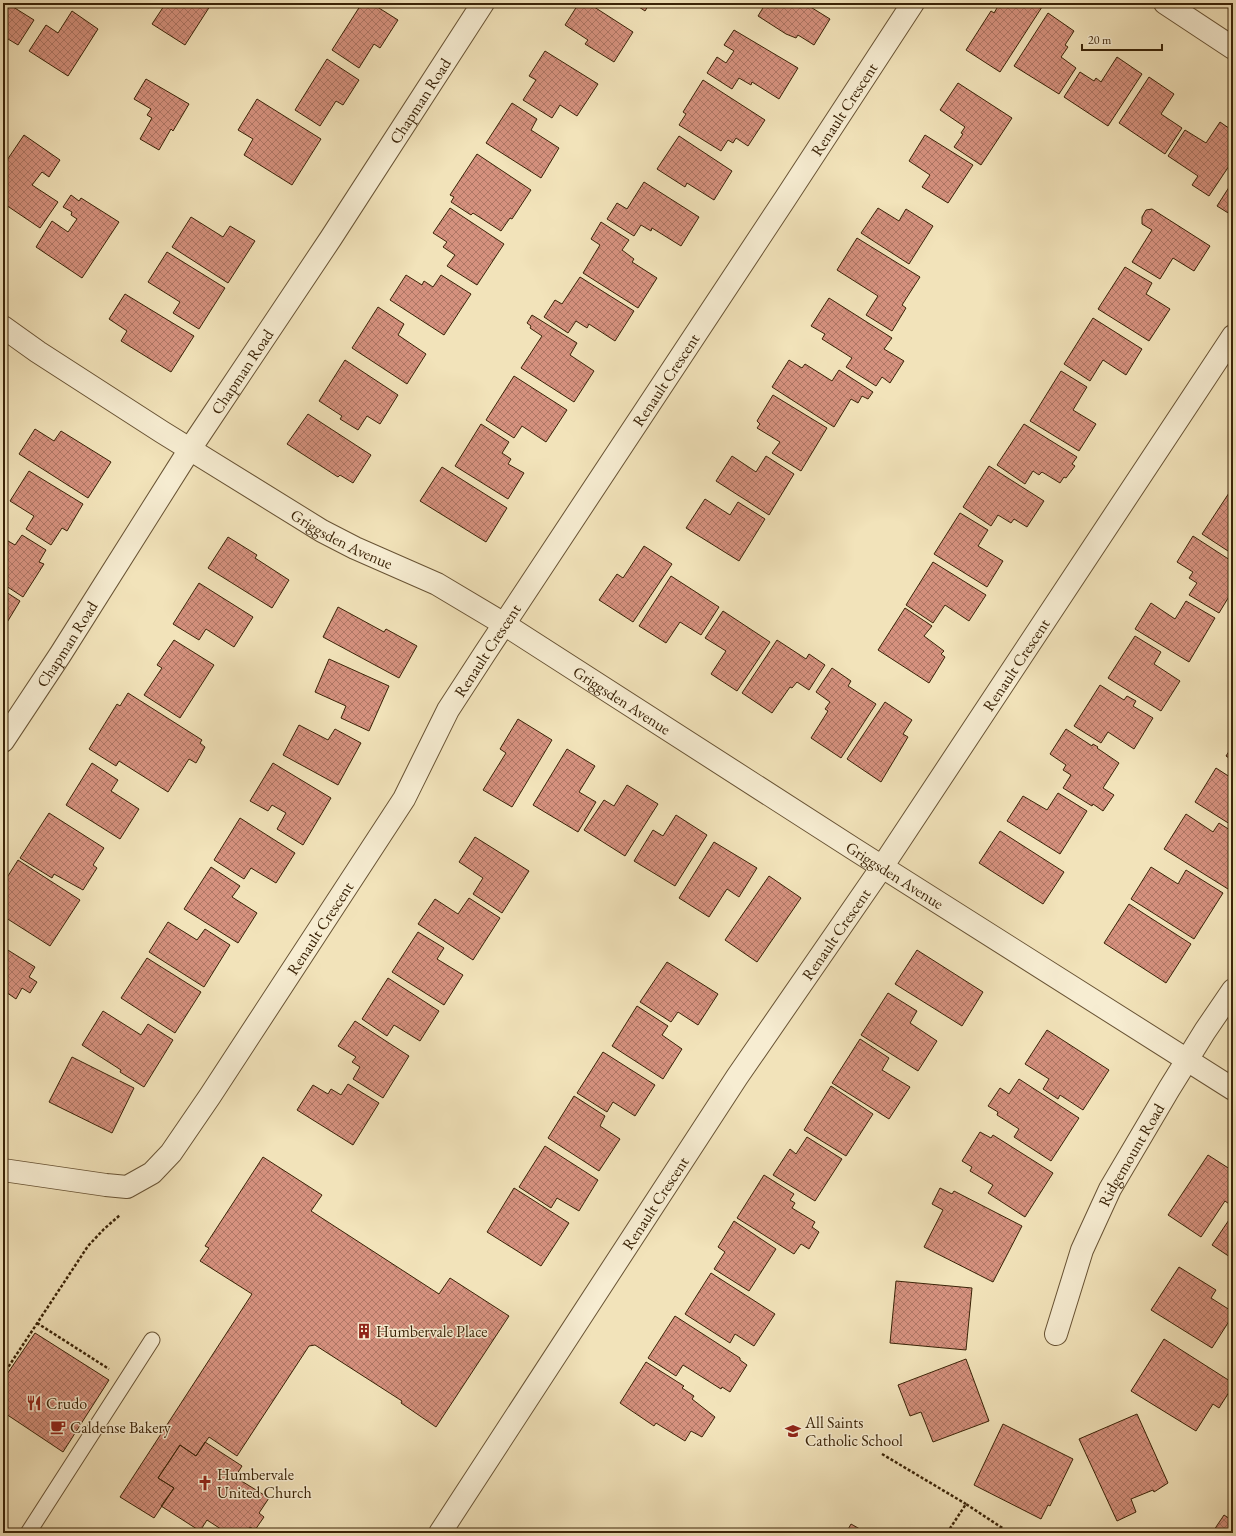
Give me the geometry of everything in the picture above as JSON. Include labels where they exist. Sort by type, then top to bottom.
[{"type":"street","name":"Chapman Road","points":[[3,741],[60,656],[190,449],[331,238],[483,3]]},
{"type":"street","name":"Renault Crescent","points":[[3,1170],[126,1187],[152,1173],[172,1153],[404,799],[448,710],[913,3]]},
{"type":"street","points":[[1169,4],[1233,48]]},
{"type":"street","name":"Griggsden Avenue","points":[[3,326],[44,356],[322,531],[355,548],[437,584],[504,624],[882,867],[1233,1089]]},
{"type":"street","name":"Renault Crescent","points":[[440,1533],[737,1077],[882,867],[1233,336]]},
{"type":"street","name":"Ridgemount Road","points":[[1056,1334],[1082,1250],[1110,1189],[1187,1060],[1233,990]]},
{"type":"lane","points":[[28,1533],[152,1340]]},
{"type":"path","points":[[3,1375],[88,1246],[120,1215]]},
{"type":"path","points":[[37,1323],[112,1371]]},
{"type":"path","points":[[882,1454],[966,1504],[1010,1533]]},
{"type":"path","points":[[946,1533],[966,1504]]},
{"type":"building","points":[[3,3],[11,3],[10,5],[34,20],[18,45],[3,36]]},
{"type":"building","points":[[166,3],[212,3],[185,45],[152,24]]},
{"type":"building","points":[[362,3],[371,3],[398,20],[380,48],[374,44],[359,68],[332,50]]},
{"type":"building","points":[[579,3],[588,3],[633,32],[614,62],[585,44],[588,40],[565,25]]},
{"type":"building","points":[[633,3],[650,3],[645,11]]},
{"type":"building","points":[[766,3],[804,3],[830,19],[814,45],[798,35],[796,38],[786,34],[758,16]]},
{"type":"building","points":[[1000,3],[1037,3],[1042,7],[1000,72],[966,50],[991,11],[994,13]]},
{"type":"building","points":[[72,11],[98,29],[68,76],[29,51],[46,25],[58,33]]},
{"type":"building","points":[[1048,13],[1074,31],[1065,45],[1068,47],[1061,57],[1076,68],[1059,94],[1014,66]]},
{"type":"building","points":[[734,30],[798,68],[779,99],[752,82],[751,85],[739,78],[732,89],[707,73],[717,57],[726,63],[734,51],[724,45]]},
{"type":"building","points":[[545,51],[598,84],[577,116],[560,105],[552,118],[523,100],[536,80],[529,76]]},
{"type":"building","points":[[1117,57],[1142,74],[1108,126],[1064,97],[1080,72],[1094,81],[1096,78],[1101,82]]},
{"type":"building","points":[[327,59],[359,80],[343,105],[336,101],[320,126],[295,110]]},
{"type":"building","points":[[1149,77],[1174,94],[1161,114],[1182,128],[1165,154],[1119,123]]},
{"type":"building","points":[[146,79],[189,104],[173,131],[171,129],[159,150],[140,139],[152,118],[147,115],[151,109],[134,99]]},
{"type":"building","points":[[703,80],[765,120],[748,146],[736,138],[733,143],[728,140],[721,151],[679,125],[686,114],[683,112]]},
{"type":"building","points":[[958,83],[1012,118],[981,165],[954,147],[963,134],[961,133],[965,127],[940,110]]},
{"type":"building","points":[[257,99],[321,139],[292,185],[244,155],[253,139],[238,130]]},
{"type":"building","points":[[512,103],[537,119],[531,130],[559,148],[541,178],[486,143]]},
{"type":"building","points":[[1220,122],[1233,131],[1233,160],[1209,196],[1192,185],[1198,176],[1168,156],[1185,130],[1206,143]]},
{"type":"building","points":[[24,135],[60,160],[49,177],[42,172],[32,185],[58,202],[40,228],[3,203],[3,166]]},
{"type":"building","points":[[925,135],[973,165],[948,203],[922,187],[930,175],[909,161]]},
{"type":"building","points":[[679,136],[732,171],[714,200],[687,183],[685,187],[657,169]]},
{"type":"building","points":[[477,154],[531,190],[512,219],[510,218],[501,231],[473,213],[471,215],[451,202],[454,197],[450,195]]},
{"type":"building","points":[[1233,181],[1233,216],[1217,206]]},
{"type":"building","points":[[644,182],[699,217],[681,246],[652,228],[651,231],[641,225],[634,236],[607,219],[617,203],[627,209]]},
{"type":"building","points":[[71,195],[79,201],[81,198],[119,222],[82,278],[36,247],[52,221],[68,232],[77,219],[71,215],[72,212],[63,207]]},
{"type":"building","points":[[450,208],[504,244],[477,285],[447,266],[455,255],[443,247],[447,242],[433,233]]},
{"type":"building","points":[[878,208],[899,221],[906,209],[933,226],[909,264],[861,233]]},
{"type":"building","points":[[1152,209],[1210,246],[1194,271],[1173,258],[1160,279],[1132,262],[1152,230],[1142,224],[1142,217],[1146,210]]},
{"type":"building","points":[[191,217],[223,237],[230,226],[255,241],[228,283],[172,247]]},
{"type":"building","points":[[601,222],[629,240],[622,250],[634,259],[632,262],[657,278],[638,308],[583,273],[600,245],[591,239]]},
{"type":"building","points":[[857,238],[920,277],[902,305],[906,308],[892,331],[866,315],[878,296],[837,270]]},
{"type":"building","points":[[167,252],[225,288],[199,329],[173,313],[180,302],[148,282]]},
{"type":"building","points":[[1125,267],[1152,283],[1146,294],[1170,309],[1149,341],[1098,309]]},
{"type":"building","points":[[406,275],[422,285],[424,281],[433,287],[441,275],[471,294],[444,335],[390,300]]},
{"type":"building","points":[[580,277],[634,311],[615,341],[589,324],[587,328],[576,321],[568,333],[544,317],[555,300],[562,304]]},
{"type":"building","points":[[125,294],[194,336],[171,372],[121,341],[127,331],[109,319]]},
{"type":"building","points":[[829,298],[892,338],[884,349],[904,361],[890,383],[882,377],[876,386],[846,367],[852,358],[822,339],[825,334],[811,326]]},
{"type":"building","points":[[378,307],[404,324],[398,335],[426,354],[407,384],[352,348]]},
{"type":"building","points":[[532,315],[577,343],[570,355],[594,371],[574,402],[521,368],[542,336],[530,328],[531,326],[527,323]]},
{"type":"building","points":[[1093,318],[1142,349],[1126,375],[1103,360],[1090,381],[1064,364]]},
{"type":"building","points":[[345,360],[398,395],[380,424],[367,416],[358,430],[340,419],[342,416],[319,401]]},
{"type":"building","points":[[789,360],[802,368],[805,364],[832,381],[839,370],[873,392],[868,399],[862,396],[858,403],[851,399],[834,427],[772,387]]},
{"type":"building","points":[[1061,371],[1087,387],[1073,410],[1096,424],[1079,451],[1030,421]]},
{"type":"building","points":[[514,376],[567,410],[546,442],[522,426],[514,438],[486,420]]},
{"type":"building","points":[[773,395],[827,428],[801,471],[772,453],[780,442],[757,428],[760,424],[757,421]]},
{"type":"building","points":[[308,414],[371,455],[353,483],[340,475],[338,477],[287,444]]},
{"type":"building","points":[[481,424],[509,442],[502,453],[511,459],[508,464],[524,473],[508,499],[455,466]]},
{"type":"building","points":[[1024,424],[1077,457],[1072,464],[1075,466],[1060,483],[1042,472],[1039,475],[1033,471],[1025,484],[997,465]]},
{"type":"building","points":[[35,429],[54,441],[61,431],[111,462],[88,498],[19,454]]},
{"type":"building","points":[[732,456],[756,472],[766,456],[794,474],[769,515],[716,481]]},
{"type":"building","points":[[989,466],[1044,501],[1027,527],[1014,519],[1011,523],[998,515],[991,526],[963,507]]},
{"type":"building","points":[[442,467],[507,508],[486,542],[420,501]]},
{"type":"building","points":[[29,471],[83,504],[67,531],[62,528],[51,545],[26,529],[34,516],[10,501]]},
{"type":"building","points":[[1229,493],[1233,496],[1233,544],[1228,551],[1202,534]]},
{"type":"building","points":[[705,499],[730,515],[738,502],[765,519],[739,561],[686,528]]},
{"type":"building","points":[[960,513],[988,530],[978,546],[1003,561],[987,587],[934,554]]},
{"type":"building","points":[[22,535],[46,550],[39,562],[44,564],[23,597],[3,584],[3,538],[15,545]]},
{"type":"building","points":[[1193,536],[1233,562],[1233,590],[1219,613],[1189,595],[1197,583],[1189,578],[1193,572],[1177,562]]},
{"type":"building","points":[[228,537],[257,555],[255,558],[289,580],[272,608],[208,568]]},
{"type":"building","points":[[644,546],[672,564],[633,622],[599,600],[617,574],[623,578]]},
{"type":"building","points":[[933,562],[986,595],[969,621],[945,605],[933,623],[906,605]]},
{"type":"building","points":[[671,576],[719,607],[701,635],[680,622],[666,643],[639,626]]},
{"type":"building","points":[[199,583],[253,617],[234,647],[206,629],[199,640],[173,624]]},
{"type":"building","points":[[3,590],[20,601],[3,629]]},
{"type":"building","points":[[1186,601],[1215,618],[1189,662],[1135,629],[1151,603],[1175,619]]},
{"type":"building","points":[[338,607],[384,632],[386,629],[417,646],[399,678],[323,637]]},
{"type":"building","points":[[905,608],[932,626],[924,636],[944,651],[941,654],[945,657],[929,683],[878,650]]},
{"type":"building","points":[[723,611],[770,642],[737,691],[711,674],[726,651],[705,638]]},
{"type":"building","points":[[1135,636],[1161,652],[1154,664],[1180,681],[1161,711],[1108,678]]},
{"type":"building","points":[[174,640],[214,665],[180,718],[144,695],[162,668],[157,665]]},
{"type":"building","points":[[777,640],[806,659],[809,654],[825,665],[809,690],[797,682],[792,688],[790,687],[772,713],[742,693]]},
{"type":"building","points":[[329,659],[389,686],[369,731],[341,718],[346,706],[315,692]]},
{"type":"building","points":[[832,668],[851,681],[848,686],[876,704],[841,758],[811,738],[828,711],[825,709],[830,702],[816,692]]},
{"type":"building","points":[[1100,685],[1124,700],[1127,696],[1136,701],[1133,706],[1153,718],[1134,749],[1108,732],[1101,743],[1074,726]]},
{"type":"building","points":[[128,693],[202,740],[200,743],[205,747],[196,763],[189,759],[168,792],[119,761],[116,766],[89,749],[117,704],[120,706]]},
{"type":"building","points":[[885,702],[912,720],[903,734],[908,737],[881,782],[847,759]]},
{"type":"building","points":[[518,719],[552,740],[512,807],[483,790],[506,753],[500,749]]},
{"type":"building","points":[[299,725],[328,740],[335,729],[361,743],[338,785],[283,755]]},
{"type":"building","points":[[1066,729],[1092,746],[1093,744],[1098,747],[1097,748],[1119,763],[1103,788],[1114,795],[1103,811],[1063,788],[1071,775],[1063,770],[1066,765],[1050,754]]},
{"type":"building","points":[[1233,745],[1233,761],[1226,756]]},
{"type":"building","points":[[567,749],[595,766],[579,792],[596,802],[578,832],[533,805]]},
{"type":"building","points":[[92,763],[118,780],[111,791],[139,809],[120,839],[66,805]]},
{"type":"building","points":[[273,763],[331,798],[303,845],[277,829],[286,813],[272,805],[268,811],[250,801]]},
{"type":"building","points":[[1216,768],[1233,779],[1233,826],[1195,802]]},
{"type":"building","points":[[627,785],[658,804],[625,856],[584,830],[604,800],[614,806]]},
{"type":"building","points":[[1058,793],[1087,811],[1060,854],[1007,821],[1023,796],[1047,810]]},
{"type":"building","points":[[49,813],[104,848],[93,865],[97,868],[83,890],[54,874],[52,878],[20,858]]},
{"type":"building","points":[[1186,814],[1213,832],[1219,823],[1233,832],[1233,880],[1228,889],[1164,849]]},
{"type":"building","points":[[676,815],[707,835],[675,886],[634,861],[653,830],[663,836]]},
{"type":"building","points":[[240,818],[295,853],[276,883],[251,868],[244,879],[214,860]]},
{"type":"building","points":[[1000,831],[1064,872],[1043,904],[979,863]]},
{"type":"building","points":[[475,837],[529,871],[502,913],[473,894],[483,878],[459,862]]},
{"type":"building","points":[[714,842],[757,868],[739,897],[727,889],[709,917],[679,898]]},
{"type":"building","points":[[18,860],[80,900],[50,946],[3,916],[3,884]]},
{"type":"building","points":[[211,867],[240,886],[232,897],[257,913],[238,943],[184,909]]},
{"type":"building","points":[[1151,867],[1178,884],[1186,870],[1223,893],[1194,939],[1131,899]]},
{"type":"building","points":[[769,876],[801,898],[757,962],[725,940]]},
{"type":"building","points":[[469,898],[500,918],[473,960],[418,924],[435,899],[458,914]]},
{"type":"building","points":[[1129,904],[1191,944],[1166,983],[1104,943]]},
{"type":"building","points":[[168,922],[197,940],[205,929],[230,945],[204,987],[149,952]]},
{"type":"building","points":[[418,932],[444,948],[437,959],[463,975],[444,1005],[392,972]]},
{"type":"building","points":[[3,947],[35,967],[29,977],[37,982],[30,993],[22,988],[16,999],[3,990]]},
{"type":"building","points":[[917,950],[983,992],[962,1026],[895,984]]},
{"type":"building","points":[[147,958],[201,992],[175,1033],[121,998]]},
{"type":"building","points":[[667,962],[718,994],[698,1025],[678,1012],[671,1022],[640,1002]]},
{"type":"building","points":[[388,978],[439,1011],[420,1041],[394,1025],[387,1036],[362,1019]]},
{"type":"building","points":[[888,993],[917,1011],[910,1023],[937,1041],[918,1071],[861,1035]]},
{"type":"building","points":[[637,1006],[668,1026],[662,1035],[682,1049],[663,1079],[612,1046]]},
{"type":"building","points":[[103,1011],[141,1035],[148,1024],[173,1040],[144,1087],[82,1045]]},
{"type":"building","points":[[355,1021],[409,1056],[383,1098],[353,1079],[360,1067],[352,1062],[356,1057],[338,1046]]},
{"type":"building","points":[[1047,1030],[1109,1070],[1083,1110],[1060,1095],[1058,1099],[1043,1089],[1049,1079],[1025,1064]]},
{"type":"building","points":[[860,1039],[889,1058],[882,1070],[910,1087],[889,1119],[832,1083]]},
{"type":"building","points":[[603,1052],[655,1085],[635,1116],[613,1102],[607,1112],[577,1093]]},
{"type":"building","points":[[72,1057],[134,1088],[112,1133],[49,1102]]},
{"type":"building","points":[[1019,1079],[1079,1118],[1051,1161],[1014,1137],[1019,1129],[997,1115],[998,1112],[988,1106],[1000,1088],[1009,1094]]},
{"type":"building","points":[[348,1084],[379,1103],[353,1145],[297,1110],[313,1085],[328,1094],[331,1089],[341,1095]]},
{"type":"building","points":[[831,1086],[873,1114],[846,1156],[804,1130]]},
{"type":"building","points":[[574,1096],[605,1116],[600,1126],[620,1139],[599,1171],[548,1138]]},
{"type":"building","points":[[980,1132],[991,1138],[993,1135],[1053,1173],[1025,1217],[988,1193],[993,1185],[970,1171],[972,1167],[962,1161]]},
{"type":"building","points":[[807,1137],[842,1159],[815,1201],[773,1175],[790,1149],[796,1154]]},
{"type":"building","points":[[545,1146],[598,1180],[579,1211],[557,1198],[551,1208],[519,1187]]},
{"type":"building","points":[[1208,1155],[1233,1171],[1233,1204],[1232,1206],[1225,1201],[1201,1237],[1168,1215]]},
{"type":"building","name":"Humbervale Place","points":[[263,1157],[322,1195],[311,1211],[439,1294],[450,1278],[509,1316],[436,1427],[401,1403],[402,1401],[315,1345],[309,1346],[237,1456],[209,1437],[196,1456],[180,1445],[158,1478],[174,1488],[154,1518],[120,1497],[252,1294],[200,1261],[209,1248],[205,1246]]},
{"type":"building","points":[[764,1175],[794,1194],[790,1200],[795,1203],[792,1208],[815,1222],[812,1227],[819,1232],[809,1249],[801,1244],[794,1254],[737,1218]]},
{"type":"building","points":[[514,1188],[569,1223],[541,1266],[487,1232]]},
{"type":"building","points":[[940,1188],[952,1194],[954,1191],[1022,1226],[993,1282],[924,1247],[943,1210],[932,1204]]},
{"type":"building","points":[[1233,1214],[1233,1259],[1212,1245]]},
{"type":"building","points":[[734,1221],[776,1249],[749,1291],[714,1269],[725,1252],[718,1247]]},
{"type":"building","points":[[1179,1267],[1216,1290],[1211,1298],[1233,1312],[1233,1315],[1212,1348],[1151,1310]]},
{"type":"building","points":[[711,1273],[775,1314],[754,1346],[735,1334],[730,1343],[685,1314]]},
{"type":"building","points":[[896,1281],[972,1288],[966,1350],[890,1343]]},
{"type":"building","points":[[675,1316],[740,1358],[740,1360],[747,1365],[730,1392],[722,1387],[721,1389],[683,1365],[676,1376],[648,1358]]},
{"type":"building","points":[[35,1333],[109,1380],[63,1452],[3,1412],[3,1380]]},
{"type":"building","points":[[1164,1339],[1233,1383],[1233,1386],[1219,1408],[1213,1404],[1196,1431],[1131,1391]]},
{"type":"building","points":[[966,1359],[989,1421],[933,1442],[921,1412],[910,1416],[898,1385]]},
{"type":"building","points":[[646,1362],[684,1386],[682,1388],[694,1396],[692,1399],[715,1417],[702,1437],[691,1431],[685,1441],[656,1423],[654,1426],[620,1403]]},
{"type":"building","points":[[1137,1414],[1168,1483],[1154,1492],[1153,1490],[1131,1499],[1136,1512],[1117,1521],[1079,1439]]},
{"type":"building","points":[[1003,1424],[1073,1459],[1050,1506],[1048,1505],[1041,1519],[974,1485]]},
{"type":"building","name":"Humbervale United Church","points":[[205,1442],[242,1466],[235,1477],[269,1498],[259,1513],[264,1517],[255,1530],[250,1527],[247,1533],[227,1533],[207,1520],[200,1531],[161,1506],[174,1488],[158,1478],[180,1445],[196,1456]]},
{"type":"building","points":[[1224,1515],[1233,1521],[1233,1533],[1212,1533]]},
{"type":"building","points":[[851,1524],[867,1533],[846,1533]]},
{"type":"place","name":"Humbervale Place","points":[[364,1331]]},
{"type":"place","name":"Crudo","points":[[34,1403]]},
{"type":"place","name":"Caldense Bakery","points":[[58,1427]]},
{"type":"place","name":"All Saints Catholic School","points":[[793,1431]]},
{"type":"place","name":"Humbervale United Church","points":[[205,1483]]}]
